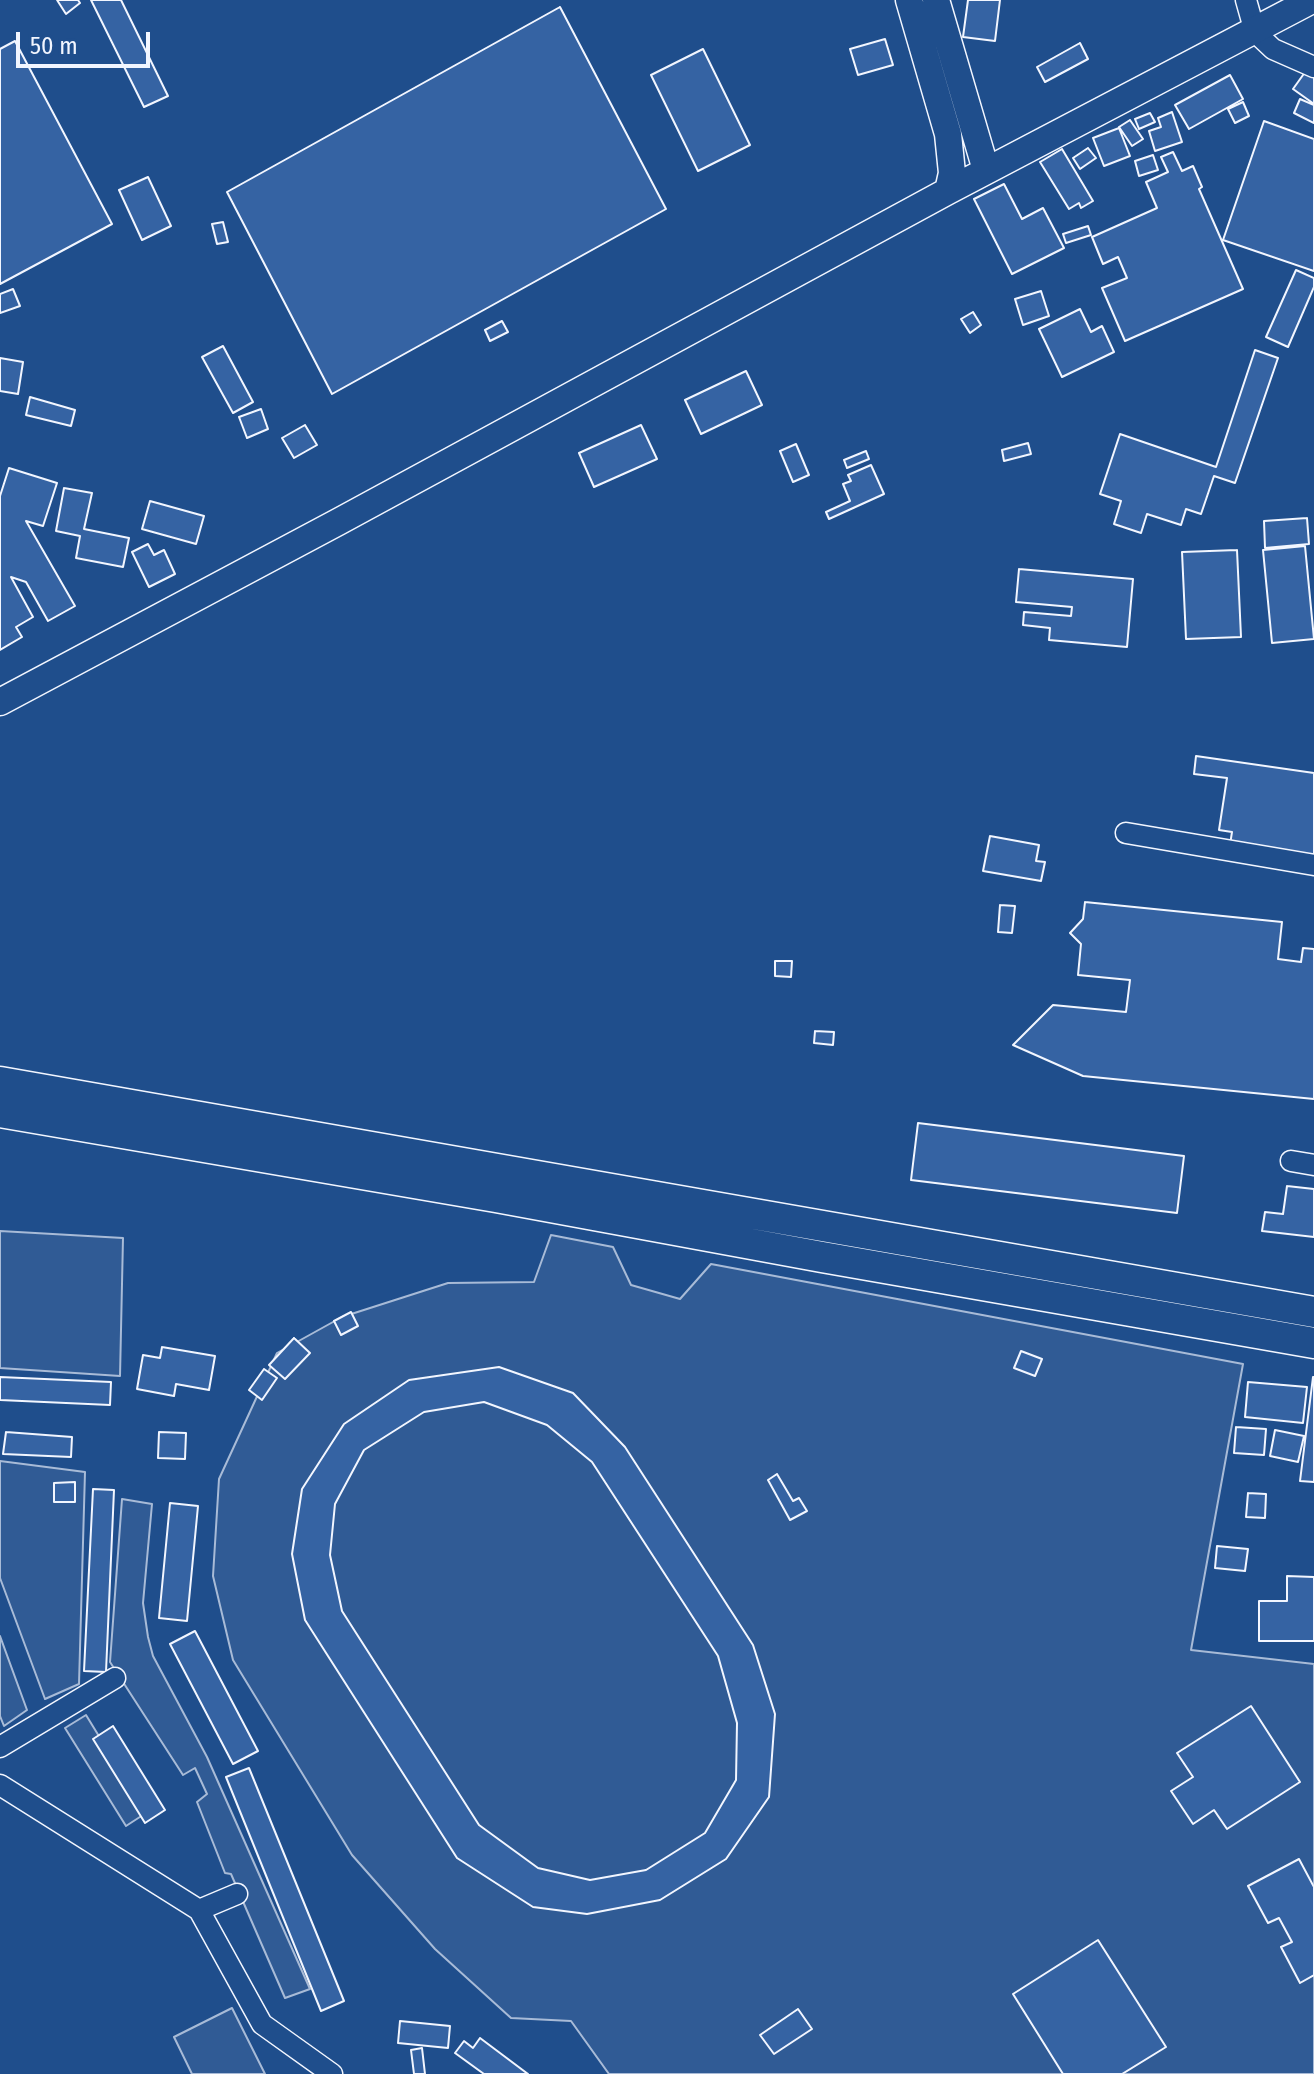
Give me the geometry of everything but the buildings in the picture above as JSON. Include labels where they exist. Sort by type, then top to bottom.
[{"type":"highway","points":[[0,1082],[1314,1312]]},
{"type":"highway","points":[[0,1112],[1314,1343]]},
{"type":"main road","points":[[909,0],[948,134],[952,173],[948,191]]},
{"type":"main road","points":[[936,0],[986,170]]},
{"type":"main road","points":[[0,702],[986,170],[1312,0]]},
{"type":"street","points":[[1246,0],[1255,32],[1273,49],[1314,67]]},
{"type":"street","points":[[1126,833],[1314,865]]},
{"type":"street","points":[[1291,1161],[1314,1165]]},
{"type":"street","points":[[0,1747],[115,1678]]},
{"type":"street","points":[[0,1785],[199,1910],[262,2024],[332,2074]]},
{"type":"street","points":[[199,1910],[237,1894]]},
{"type":"shaded area","points":[[0,1231],[123,1238],[120,1376],[0,1368]]},
{"type":"shaded area","points":[[551,1235],[613,1247],[631,1285],[680,1299],[711,1264],[1243,1364],[1191,1650],[1314,1664],[1314,2074],[609,2074],[571,2021],[511,2018],[435,1949],[352,1855],[233,1660],[213,1576],[219,1479],[277,1353],[342,1317],[448,1283],[534,1282]]},
{"type":"shaded area","points":[[0,1461],[85,1472],[79,1684],[45,1699],[0,1578]]},
{"type":"shaded area","points":[[122,1499],[152,1504],[143,1603],[153,1656],[207,1757],[310,1989],[285,1998],[231,1874],[225,1873],[197,1802],[207,1794],[195,1768],[183,1775],[110,1662]]},
{"type":"shaded area","points":[[0,1636],[27,1710],[4,1726],[0,1716]]},
{"type":"shaded area","points":[[86,1715],[146,1813],[126,1826],[65,1728]]},
{"type":"shaded area","points":[[232,2008],[265,2074],[192,2074],[174,2037]]}]
